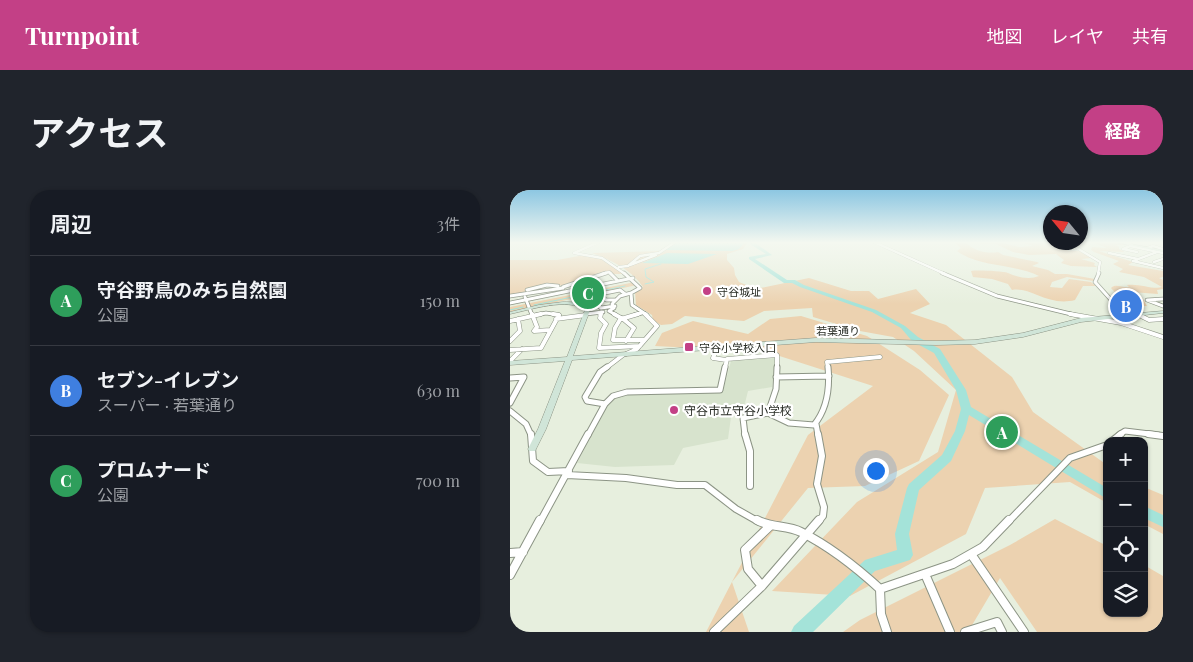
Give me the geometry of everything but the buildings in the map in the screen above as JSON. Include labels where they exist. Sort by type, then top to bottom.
[{"type":"street","points":[[600,294],[606,300],[615,300],[640,288],[633,278],[613,263]]},
{"type":"street","points":[[620,268],[636,263]]},
{"type":"street","points":[[918,263],[997,296],[1091,318],[1121,322],[1163,338]]},
{"type":"street","points":[[1100,263],[1100,271],[1095,282],[1113,302],[1130,315]]},
{"type":"street","points":[[1143,263],[1163,266]]},
{"type":"street","points":[[510,296],[562,287],[609,272],[618,281]]},
{"type":"street","points":[[595,277],[602,284]]},
{"type":"street","points":[[510,303],[633,278]]},
{"type":"street","points":[[581,282],[586,288]]},
{"type":"street","points":[[562,287],[566,292]]},
{"type":"street","points":[[615,306],[601,308],[594,302],[580,298],[620,290],[625,294]]},
{"type":"street","points":[[605,404],[587,401],[585,397],[600,372],[624,354],[640,346],[657,326],[632,305],[631,293]]},
{"type":"street","points":[[524,294],[537,327],[534,331],[551,330]]},
{"type":"street","points":[[1163,299],[1147,300],[1163,306]]},
{"type":"street","points":[[615,300],[612,304],[615,306]]},
{"type":"street","points":[[510,313],[554,304],[576,304],[588,308],[570,358],[532,449]]},
{"type":"street","points":[[556,319],[609,311],[615,306]]},
{"type":"street","points":[[609,311],[634,328],[626,341]]},
{"type":"street","points":[[601,312],[599,316],[606,324],[601,333],[599,348],[640,346]]},
{"type":"street","name":"若葉通り","points":[[510,362],[832,339],[928,343],[975,342],[1023,335],[1091,318],[1163,312]]},
{"type":"street","points":[[510,321],[546,313],[559,314],[541,348],[510,350]]},
{"type":"street","points":[[642,313],[621,318],[615,328],[613,340],[644,340]]},
{"type":"street","points":[[1137,314],[1149,320],[1163,319]]},
{"type":"street","points":[[1118,316],[1118,321],[1121,322]]},
{"type":"street","points":[[510,341],[520,331],[518,319]]},
{"type":"street","points":[[717,347],[713,358],[726,360],[777,355],[776,389],[768,413]]},
{"type":"street","points":[[510,362],[523,349]]},
{"type":"street","points":[[714,632],[762,586],[821,519],[824,507],[817,484],[822,456],[816,424],[826,409],[829,376],[827,362],[880,357]]},
{"type":"street","points":[[510,575],[605,404],[614,396],[627,392],[720,390],[726,360]]},
{"type":"street","points":[[776,377],[829,376]]},
{"type":"street","points":[[510,378],[524,377],[513,392],[510,403]]},
{"type":"street","points":[[510,411],[515,418],[526,424],[530,432],[533,461],[548,472],[626,478],[677,485],[704,485],[736,509],[765,525],[790,528],[847,559],[880,589],[880,614],[887,632]]},
{"type":"street","points":[[750,486],[750,451],[745,439],[743,418],[768,413],[789,424],[816,424]]},
{"type":"street","points":[[1117,437],[1125,431],[1163,436]]},
{"type":"street","points":[[880,589],[953,564],[983,547],[1070,458],[1103,446]]},
{"type":"street","points":[[762,586],[748,569],[745,550],[771,525]]},
{"type":"street","points":[[510,553],[523,552]]},
{"type":"street","points":[[971,554],[1024,632]]},
{"type":"street","points":[[925,574],[950,632]]},
{"type":"street","points":[[965,632],[997,622],[1002,632]]},
{"type":"shaded area","points":[[510,263],[610,263],[623,274],[612,274],[610,272],[563,286],[554,284],[531,288],[510,296]]},
{"type":"shaded area","points":[[613,263],[729,263],[734,268],[739,282],[756,289],[809,278],[851,291],[869,291],[878,299],[916,289],[930,304],[910,313],[946,325],[1012,377],[1033,412],[1103,462],[1103,501],[1070,482],[985,488],[966,534],[850,596],[772,591],[857,502],[938,452],[956,390],[914,351],[893,337],[860,331],[813,317],[812,308],[764,311],[744,321],[685,316],[672,324],[661,325],[653,320],[652,315],[636,305],[635,292],[643,287],[633,275]]},
{"type":"shaded area","points":[[985,263],[1038,263],[1032,266],[1055,274],[1095,279],[1093,281],[1067,277],[1052,282],[1050,287],[1062,288],[1069,279],[1091,282],[1096,286],[1083,286],[1075,300],[1056,301],[1026,291],[1012,290],[1008,284],[992,279],[973,277],[971,271],[1001,272],[1027,278],[1039,276],[1018,269]]},
{"type":"shaded area","points":[[1061,263],[1094,263],[1097,267],[1071,266]]},
{"type":"shaded area","points":[[1132,263],[1128,265],[1163,271],[1163,277],[1159,278],[1163,280],[1163,289],[1157,290],[1158,294],[1132,292],[1143,299],[1147,306],[1122,297],[1111,288],[1117,286],[1129,287],[1127,285],[1162,287],[1144,277],[1119,272],[1123,269],[1113,264]]},
{"type":"shaded area","points":[[635,282],[637,285],[510,312],[510,307]]},
{"type":"shaded area","points":[[801,316],[867,336],[920,370],[949,395],[919,461],[865,486],[808,488],[732,582],[749,632],[706,632],[808,435],[873,386],[767,352],[655,346],[662,333],[693,321],[748,334],[770,319]]},
{"type":"shaded area","name":"守谷市立守谷小学校","points":[[775,358],[772,387],[748,391],[742,415],[731,417],[728,439],[683,448],[674,465],[615,467],[577,463],[608,405],[617,396],[625,394],[723,391],[731,361]]},
{"type":"shaded area","points":[[1148,489],[1163,495],[1163,534],[1148,526]]},
{"type":"shaded area","points":[[1055,519],[1103,544],[1103,617],[1148,617],[1148,567],[1163,576],[1163,632],[1037,632],[1000,578],[968,632],[843,632],[860,620],[1010,545]]},
{"type":"water","points":[[643,263],[692,263],[688,264]]},
{"type":"waterway","points":[[758,263],[786,282],[793,281],[802,286],[874,311],[903,327],[915,339],[937,351],[961,390],[966,409]]},
{"type":"waterway","points":[[645,284],[654,282],[646,277],[645,269],[661,264]]},
{"type":"waterway","points":[[534,305],[625,286]]},
{"type":"waterway","points":[[510,310],[523,307]]},
{"type":"waterway","points":[[800,632],[870,565],[905,555],[902,534],[913,488],[947,458],[960,431],[966,409]]},
{"type":"waterway","points":[[966,409],[1103,492]]},
{"type":"waterway","points":[[1148,514],[1163,521]]},
{"type":"place","name":"守谷城址","points":[[707,291]]},
{"type":"place","name":"プロムナード","points":[[588,293]]},
{"type":"place","name":"セブン-イレブン","points":[[1126,306]]},
{"type":"place","name":"守谷小学校入口","points":[[689,347]]},
{"type":"place","name":"守谷市立守谷小学校","points":[[674,410]]},
{"type":"place","name":"守谷野鳥のみち自然園","points":[[1002,432]]}]
